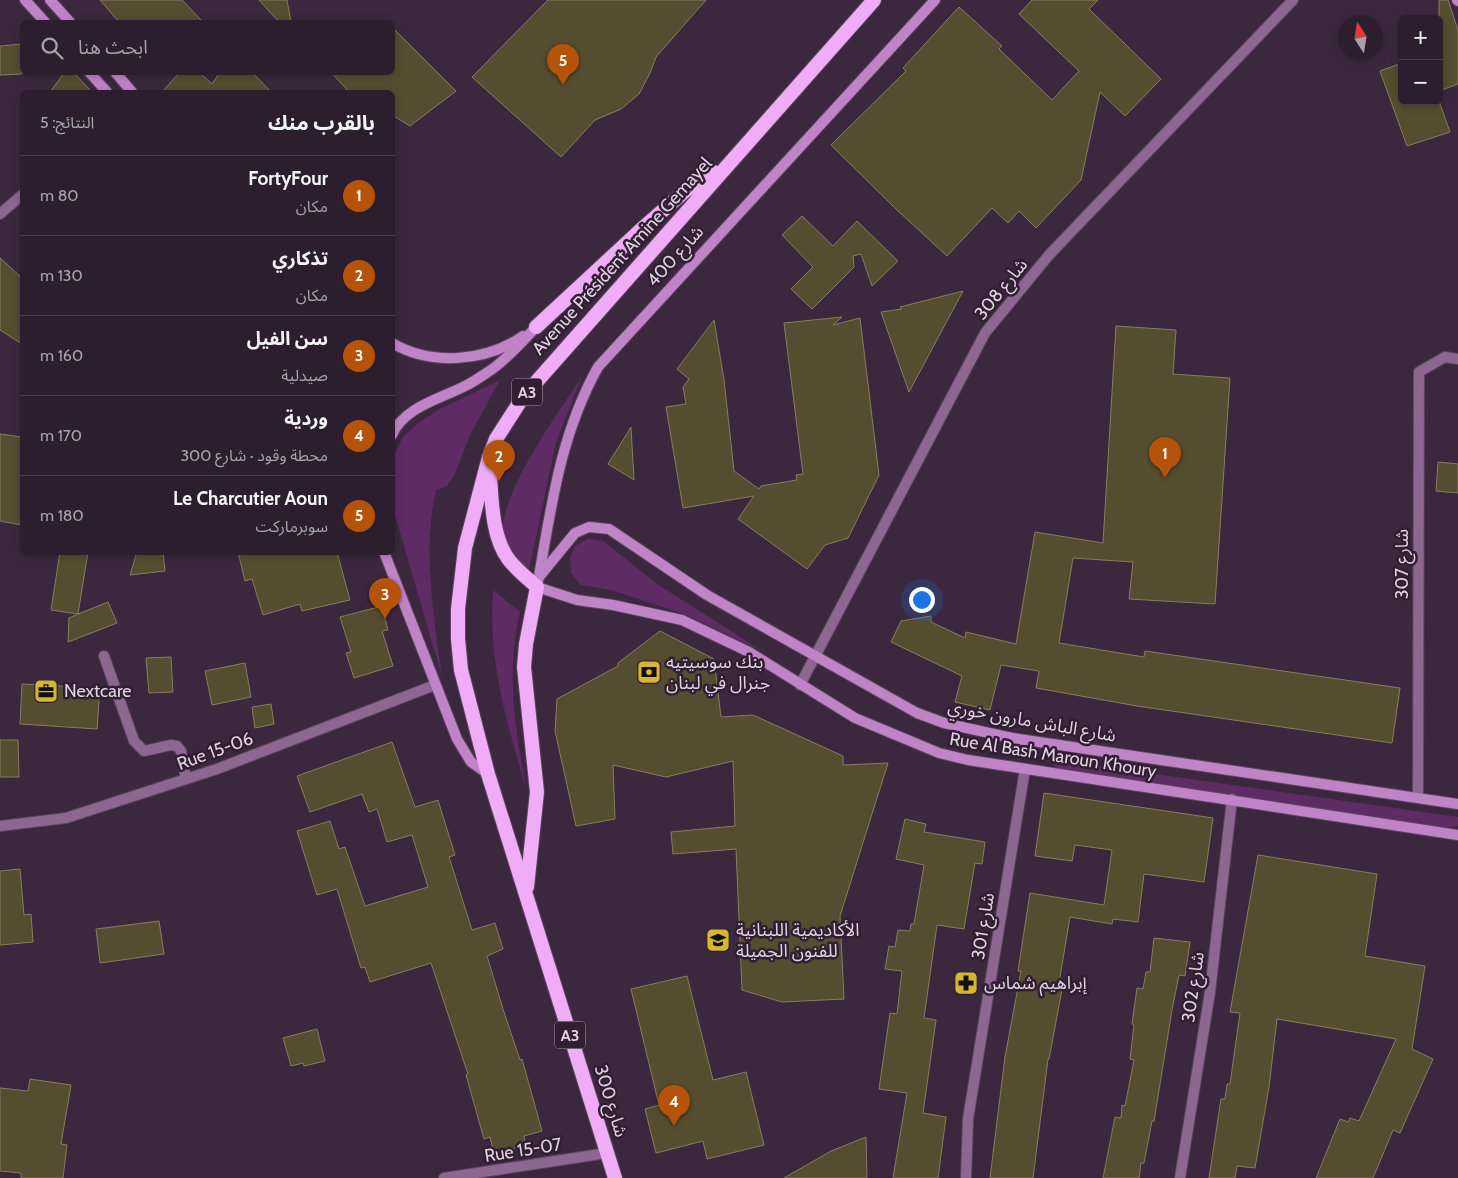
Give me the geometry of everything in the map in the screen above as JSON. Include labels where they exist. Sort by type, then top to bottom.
[{"type":"highway","name":"Avenue Président Amine Gemayel","points":[[526,892],[488,774],[461,670],[458,639],[460,578],[465,548],[489,457],[496,439],[523,398],[874,0]]},
{"type":"highway","points":[[536,327],[684,192],[732,160]]},
{"type":"highway","points":[[489,457],[495,521],[502,549],[510,562],[538,583],[526,644],[524,667],[537,792],[526,892]]},
{"type":"highway","name":"شارع 300","points":[[526,892],[614,1178]]},
{"type":"main road","points":[[25,0],[43,20]]},
{"type":"main road","points":[[50,0],[68,20]]},
{"type":"main road","name":"شارع 400","points":[[538,583],[565,442],[580,401],[598,366],[754,194],[935,0]]},
{"type":"main road","points":[[92,75],[105,90]]},
{"type":"main road","points":[[118,75],[130,90]]},
{"type":"main road","points":[[395,345],[405,351],[444,358],[484,354],[518,340],[536,327]]},
{"type":"main road","points":[[395,431],[403,420],[428,402],[466,386],[493,368],[536,327]]},
{"type":"main road","name":"شارع الباش مارون خوري","points":[[538,583],[568,540],[581,528],[599,527],[618,534],[660,565],[707,595],[816,657],[917,712],[944,723],[1012,738],[1458,804]]},
{"type":"main road","points":[[385,555],[435,685],[465,753],[471,762],[488,774]]},
{"type":"main road","points":[[390,555],[396,583]]},
{"type":"main road","name":"Rue Al Bash Maroun Khoury","points":[[538,583],[577,600],[613,604],[682,620],[715,634],[749,652],[855,718],[939,752],[968,760],[1458,835]]},
{"type":"street","name":"شارع 308","points":[[800,685],[985,333],[1049,255],[1293,0]]},
{"type":"street","points":[[0,214],[20,197]]},
{"type":"street","name":"شارع 307","points":[[1418,798],[1419,372],[1445,357],[1458,359]]},
{"type":"street","points":[[104,656],[134,741],[144,751],[177,746],[181,751],[186,779]]},
{"type":"street","name":"Rue 15-06","points":[[0,826],[66,818],[186,779],[435,685]]},
{"type":"street","name":"شارع 301","points":[[966,1178],[966,1145],[973,1090],[1025,769]]},
{"type":"street","name":"شارع 302","points":[[1180,1178],[1210,992],[1232,799]]},
{"type":"street","name":"Rue 15-07","points":[[444,1178],[607,1153]]},
{"type":"shaded area","points":[[582,377],[556,442],[528,575],[512,556],[504,539],[505,516],[511,497],[533,453]]},
{"type":"shaded area","points":[[500,380],[471,433],[454,476],[447,486],[436,490],[430,535],[430,559],[433,607],[442,677],[395,515],[395,453],[403,437],[417,424],[438,410]]},
{"type":"shaded area","points":[[588,539],[603,541],[660,586],[764,652],[687,615],[611,590],[581,585],[571,573],[570,558],[575,546]]},
{"type":"shaded area","points":[[493,590],[520,612],[513,656],[513,678],[518,744],[526,788],[505,715],[496,666],[492,616]]},
{"type":"shaded area","points":[[1050,759],[1458,817],[1458,826],[1436,829],[1060,775]]},
{"type":"building","points":[[100,0],[182,0],[201,20],[117,20]]},
{"type":"building","points":[[259,0],[287,0],[291,20],[277,20]]},
{"type":"building","points":[[548,0],[706,0],[656,57],[639,94],[621,109],[595,120],[561,157],[472,77]]},
{"type":"building","points":[[1032,0],[1098,0],[1089,9],[1161,79],[1125,116],[1100,92],[1081,180],[1036,228],[1019,211],[1008,223],[992,208],[947,256],[831,145],[906,71],[903,68],[959,7],[1002,46],[999,49],[1052,100],[1079,71],[1019,14]]},
{"type":"building","points":[[1439,0],[1448,0],[1458,30],[1458,84],[1443,90],[1443,15],[1439,15]]},
{"type":"building","points":[[395,30],[456,91],[410,126],[395,117],[395,90],[347,90],[334,75],[395,75]]},
{"type":"building","points":[[20,44],[20,74],[0,75],[0,46]]},
{"type":"building","points":[[1398,64],[1398,105],[1440,105],[1450,132],[1407,146],[1380,71]]},
{"type":"building","points":[[63,75],[76,75],[90,90],[52,90]]},
{"type":"building","points":[[177,75],[202,75],[212,84],[218,75],[255,75],[269,90],[164,90]]},
{"type":"building","points":[[802,216],[833,246],[857,221],[898,261],[872,286],[861,254],[853,256],[854,267],[812,309],[791,289],[813,267],[782,235]]},
{"type":"building","points":[[0,258],[20,276],[20,343],[0,330]]},
{"type":"building","points":[[963,291],[909,392],[881,312],[902,309],[900,307]]},
{"type":"building","points":[[842,317],[833,325],[860,318],[879,475],[848,538],[825,545],[807,569],[738,519],[754,496],[683,508],[666,407],[686,404],[683,387],[689,379],[677,369],[714,320],[724,380],[734,471],[759,489],[761,486],[797,480],[796,475],[803,474],[784,323]]},
{"type":"building","points":[[1116,326],[1176,330],[1173,374],[1230,378],[1215,604],[1129,599],[1133,562],[1073,558],[1059,643],[1144,657],[1145,651],[1400,688],[1392,743],[1137,706],[1036,688],[1039,671],[1001,665],[990,710],[955,702],[962,676],[891,642],[901,621],[931,616],[931,622],[965,638],[966,632],[1016,644],[1035,532],[1103,543]]},
{"type":"building","points":[[631,427],[634,480],[608,464]]},
{"type":"building","points":[[0,434],[20,437],[20,525],[0,521]]},
{"type":"building","points":[[1438,462],[1458,464],[1458,493],[1436,491]]},
{"type":"building","points":[[60,555],[88,555],[78,614],[51,610]]},
{"type":"building","points":[[136,555],[163,555],[165,571],[130,575]]},
{"type":"building","points":[[239,555],[338,555],[350,600],[302,611],[300,604],[263,615],[252,579],[245,581]]},
{"type":"building","points":[[108,602],[117,623],[68,642],[69,618]]},
{"type":"building","points":[[382,606],[388,630],[382,631],[393,666],[354,678],[346,653],[351,652],[340,617]]},
{"type":"building","points":[[660,631],[714,659],[721,717],[753,715],[843,756],[843,765],[888,763],[840,916],[844,999],[782,1002],[742,990],[736,849],[673,854],[671,832],[735,826],[733,761],[666,777],[613,765],[615,819],[576,826],[555,731],[557,699],[618,666],[618,663]]},
{"type":"building","points":[[171,657],[173,692],[149,693],[146,658]]},
{"type":"building","points":[[245,663],[251,697],[212,705],[205,671]]},
{"type":"building","points":[[22,684],[100,688],[97,729],[20,724]]},
{"type":"building","points":[[271,704],[274,724],[255,728],[252,707]]},
{"type":"building","points":[[0,740],[18,740],[19,777],[0,777]]},
{"type":"building","points":[[392,742],[415,807],[438,800],[455,855],[449,857],[472,930],[495,923],[503,949],[487,956],[520,1060],[522,1059],[542,1131],[524,1136],[526,1145],[494,1154],[490,1137],[484,1139],[466,1075],[468,1074],[431,963],[370,982],[365,967],[361,968],[337,889],[317,895],[297,831],[330,821],[339,849],[345,847],[365,906],[428,887],[412,835],[387,842],[377,809],[369,812],[362,794],[310,812],[297,776]]},
{"type":"building","points":[[1044,793],[1213,818],[1204,882],[1144,874],[1138,922],[1113,919],[1112,924],[1070,917],[1059,983],[1063,984],[1048,1059],[1033,1178],[990,1178],[1005,1057],[1021,971],[1018,971],[1030,893],[1104,905],[1112,850],[1075,845],[1072,861],[1035,856]]},
{"type":"building","points":[[905,819],[926,824],[924,832],[985,842],[982,864],[975,863],[964,929],[937,925],[924,1018],[936,1020],[923,1113],[946,1117],[938,1178],[893,1178],[907,1093],[879,1089],[890,1013],[897,1014],[902,971],[885,969],[889,946],[895,947],[898,930],[910,931],[911,924],[914,924],[924,865],[896,859]]},
{"type":"building","points":[[1258,855],[1377,874],[1365,956],[1425,966],[1412,1049],[1433,1059],[1400,1133],[1393,1130],[1373,1178],[1316,1178],[1340,1119],[1348,1122],[1350,1118],[1359,1121],[1396,1039],[1277,1019],[1269,1087],[1255,1168],[1237,1166],[1235,1178],[1209,1178],[1221,1099],[1225,1099],[1227,1084],[1230,1084],[1240,1013],[1230,1012]]},
{"type":"building","points":[[20,869],[24,915],[31,914],[33,942],[0,945],[0,871]]},
{"type":"building","points":[[159,921],[164,954],[100,963],[96,929]]},
{"type":"building","points":[[1154,938],[1190,942],[1185,976],[1179,975],[1154,1121],[1152,1121],[1144,1163],[1141,1163],[1139,1178],[1103,1178],[1115,1117],[1121,1118],[1122,1105],[1125,1106],[1134,1060],[1130,1059],[1137,988],[1143,989],[1146,972],[1150,972]]},
{"type":"building","points":[[687,976],[713,1080],[746,1072],[764,1145],[707,1159],[703,1141],[656,1153],[645,1109],[659,1105],[631,989]]},
{"type":"building","points":[[317,1029],[325,1061],[304,1066],[303,1063],[291,1066],[283,1038]]},
{"type":"building","points":[[30,1079],[71,1085],[61,1144],[67,1145],[63,1178],[21,1178],[21,1173],[0,1171],[0,1088],[28,1091]]},
{"type":"building","points":[[866,1137],[867,1178],[784,1178],[831,1151]]},
{"type":"place","name":"Le Charcutier Aoun","points":[[563,85]]},
{"type":"place","name":"FortyFour","points":[[1165,478]]},
{"type":"place","name":"تذكاري","points":[[499,481]]},
{"type":"place","name":"سن الفيل","points":[[385,619]]},
{"type":"place","name":"بنك سوسيتيه جنرال في لبنان","points":[[649,672]]},
{"type":"place","name":"Nextcare","points":[[46,691]]},
{"type":"place","name":"الأكاديمية اللبنانية للفنون الجميلة","points":[[718,940]]},
{"type":"place","name":"إبراهيم شماس","points":[[966,983]]},
{"type":"place","name":"وردية","points":[[674,1126]]}]
